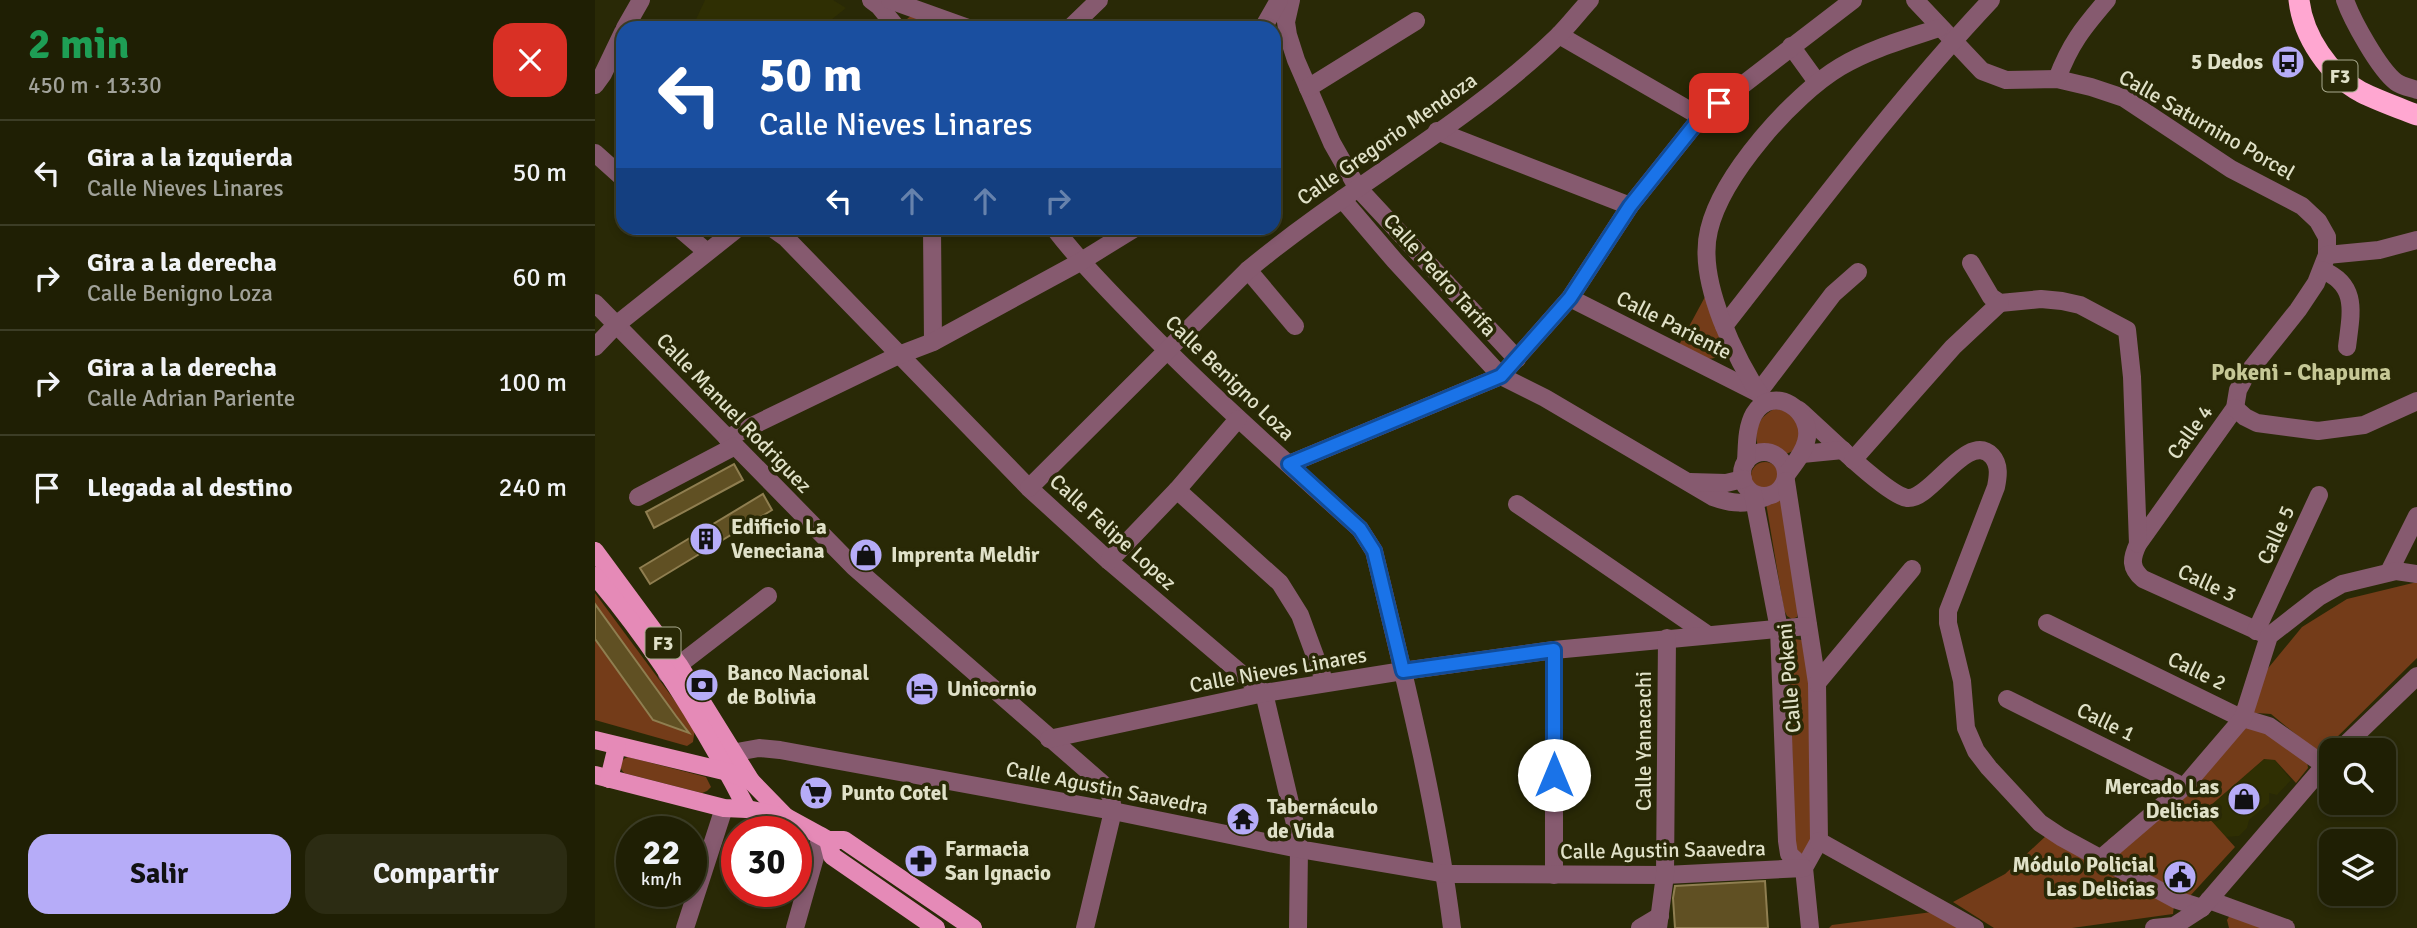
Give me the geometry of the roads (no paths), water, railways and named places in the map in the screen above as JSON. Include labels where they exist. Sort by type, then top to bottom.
[{"type":"highway","name":"F3","points":[[2299,0],[2306,27],[2315,46],[2338,74],[2361,92],[2417,115]]},
{"type":"main road","name":"F3","points":[[595,551],[725,753],[785,816]]},
{"type":"main road","name":"F3","points":[[595,576],[673,670]]},
{"type":"main road","points":[[595,740],[727,772],[751,781]]},
{"type":"main road","points":[[617,746],[602,777],[724,808],[747,810]]},
{"type":"main road","name":"F3","points":[[725,753],[727,772],[747,810],[780,816]]},
{"type":"main road","name":"F3","points":[[812,831],[825,838],[844,840],[973,928]]},
{"type":"main road","name":"F3","points":[[825,838],[832,856],[936,928]]},
{"type":"street","points":[[629,21],[641,0]]},
{"type":"street","points":[[871,0],[891,21]]},
{"type":"street","points":[[890,0],[946,21]]},
{"type":"street","points":[[1077,21],[1099,0]]},
{"type":"street","points":[[1267,21],[1279,0]]},
{"type":"street","points":[[1291,0],[1286,22],[1288,35],[1332,143],[1357,187],[1517,359]]},
{"type":"street","name":"Calle Gregorio Mendoza","points":[[1029,488],[1248,270],[1276,246],[1496,89],[1559,35],[1590,0]]},
{"type":"street","points":[[1289,464],[1501,376],[1570,298],[1630,206],[1701,117],[1853,0]]},
{"type":"street","name":"Calle Saturnino Porcel","points":[[1915,0],[1982,71],[2006,80],[2057,79],[2091,86],[2124,98],[2231,169],[2302,206],[2318,221],[2327,237],[2324,262]]},
{"type":"street","points":[[1724,326],[1885,122],[1952,41],[1991,0]]},
{"type":"street","points":[[2057,79],[2077,35],[2107,0]]},
{"type":"street","points":[[2347,1],[2374,54],[2396,82],[2417,90]]},
{"type":"street","points":[[1308,88],[1416,21]]},
{"type":"street","points":[[1761,398],[1734,352],[1724,326],[1707,256],[1709,230],[1732,182],[1787,111],[1817,82],[1843,65],[1885,46],[1939,28]]},
{"type":"street","points":[[1559,35],[1701,117]]},
{"type":"street","points":[[1791,46],[1817,82]]},
{"type":"street","points":[[595,85],[616,47]]},
{"type":"street","points":[[1437,131],[1630,206]]},
{"type":"street","points":[[595,153],[616,172]]},
{"type":"street","name":"Calle Pedro Tarifa","points":[[1342,199],[1501,376],[1713,496],[1731,503],[1752,487]]},
{"type":"street","points":[[687,235],[707,252]]},
{"type":"street","points":[[595,347],[616,325],[729,235]]},
{"type":"street","name":"Calle Felipe Lopez","points":[[779,235],[1029,488],[1109,561],[1264,693]]},
{"type":"street","points":[[931,235],[933,342]]},
{"type":"street","name":"Calle Benigno Loza","points":[[1059,235],[1080,262],[1166,349],[1238,419],[1360,529],[1374,551],[1403,671],[1445,874],[1452,928]]},
{"type":"street","points":[[638,497],[731,442],[899,355],[933,342],[1080,262],[1124,235]]},
{"type":"street","points":[[2324,262],[2417,240]]},
{"type":"street","points":[[2324,262],[2344,284],[2348,295],[2351,307],[2347,346]]},
{"type":"street","name":"Calle 4","points":[[2132,565],[2138,544],[2235,408],[2238,390],[2246,375],[2298,310],[2316,282],[2324,262]]},
{"type":"street","points":[[1971,263],[1991,297],[2000,303]]},
{"type":"street","points":[[1248,270],[1295,326]]},
{"type":"street","name":"Calle Pokeni","points":[[1804,868],[1789,854],[1787,841],[1779,629],[1752,487],[1751,422],[1761,398],[1833,294],[1858,272]]},
{"type":"street","name":"Calle Pariente","points":[[1570,298],[1761,398],[1781,401],[1799,410]]},
{"type":"street","points":[[1802,454],[1848,455],[1953,347],[2000,303],[2041,299],[2080,305],[2127,330],[2132,377],[2138,544]]},
{"type":"street","name":"Calle Manuel Rodriguez","points":[[595,303],[854,567],[1104,785],[1111,797],[1113,811]]},
{"type":"street","points":[[2235,408],[2257,423],[2318,431],[2364,425],[2417,401]]},
{"type":"street","points":[[1799,410],[1848,455],[1892,491],[1905,498],[1912,498],[1925,491],[1955,462],[1966,456],[1979,452],[1992,457],[1999,476],[1996,487],[1948,611],[1948,623],[1962,681],[1966,727],[1976,751],[2040,822],[2061,837],[2177,900],[2205,904],[2286,928]]},
{"type":"street","points":[[1786,477],[1784,462],[1772,453],[1757,453],[1752,487],[1779,492],[1802,454],[1807,439],[1807,422],[1799,410]]},
{"type":"street","points":[[1109,561],[1177,490],[1238,419]]},
{"type":"street","name":"Calle Pokeni","points":[[1786,477],[1817,683],[1819,841],[1804,868],[1810,928]]},
{"type":"street","name":"Calle Pedro Tarifa","points":[[1690,482],[1752,487]]},
{"type":"street","points":[[1177,490],[1270,574],[1286,592],[1300,615],[1325,683]]},
{"type":"street","name":"Calle 5","points":[[2243,718],[2262,634],[2319,495]]},
{"type":"street","points":[[1517,504],[1708,635]]},
{"type":"street","points":[[2389,572],[2417,516]]},
{"type":"street","name":"Calle 3","points":[[2132,565],[2143,579],[2262,634]]},
{"type":"street","points":[[1817,683],[1912,569]]},
{"type":"street","points":[[2262,634],[2341,584],[2396,571],[2417,574]]},
{"type":"street","points":[[673,670],[768,596]]},
{"type":"street","name":"Calle 2","points":[[2047,622],[2243,718],[2269,726],[2319,757]]},
{"type":"street","name":"Calle Nieves Linares","points":[[1049,739],[1264,693],[1403,671],[1554,650],[1808,626]]},
{"type":"street","name":"Calle Yanacachi","points":[[1659,922],[1665,875],[1667,638]]},
{"type":"street","points":[[1554,650],[1554,875]]},
{"type":"street","points":[[2353,738],[2417,676]]},
{"type":"street","points":[[1264,693],[1296,828],[1299,849],[1298,928]]},
{"type":"street","name":"Calle 1","points":[[2007,699],[2184,787]]},
{"type":"street","points":[[2100,859],[2184,787],[2243,718]]},
{"type":"street","name":"Calle Agustin Saavedra","points":[[699,767],[725,753],[758,748],[780,750],[1113,811],[1299,849],[1445,874],[1665,875],[1804,868]]},
{"type":"street","points":[[2154,928],[2179,927],[2205,904],[2319,771]]},
{"type":"street","points":[[685,928],[724,808]]},
{"type":"street","points":[[1086,928],[1113,811]]},
{"type":"street","points":[[795,928],[825,838]]},
{"type":"street","points":[[1819,841],[1975,928]]},
{"type":"street","points":[[1640,928],[1659,922]]},
{"type":"place","name":"5 Dedos","points":[[2288,62]]},
{"type":"place","name":"Edificio La Veneciana","points":[[706,539]]},
{"type":"place","name":"Imprenta Meldir","points":[[866,555]]},
{"type":"place","name":"Banco Nacional de Bolivia","points":[[702,685]]},
{"type":"place","name":"Unicornio","points":[[922,689]]},
{"type":"place","name":"Punto Cotel","points":[[816,793]]},
{"type":"place","name":"Mercado Las Delicias","points":[[2244,799]]},
{"type":"place","name":"Tabernáculo de Vida","points":[[1243,819]]},
{"type":"place","name":"Farmacia San Ignacio","points":[[921,861]]},
{"type":"place","name":"Módulo Policial Las Delicias","points":[[2180,877]]},
{"type":"district","name":"Pokeni - Chapuma","points":[[2301,372]]}]
